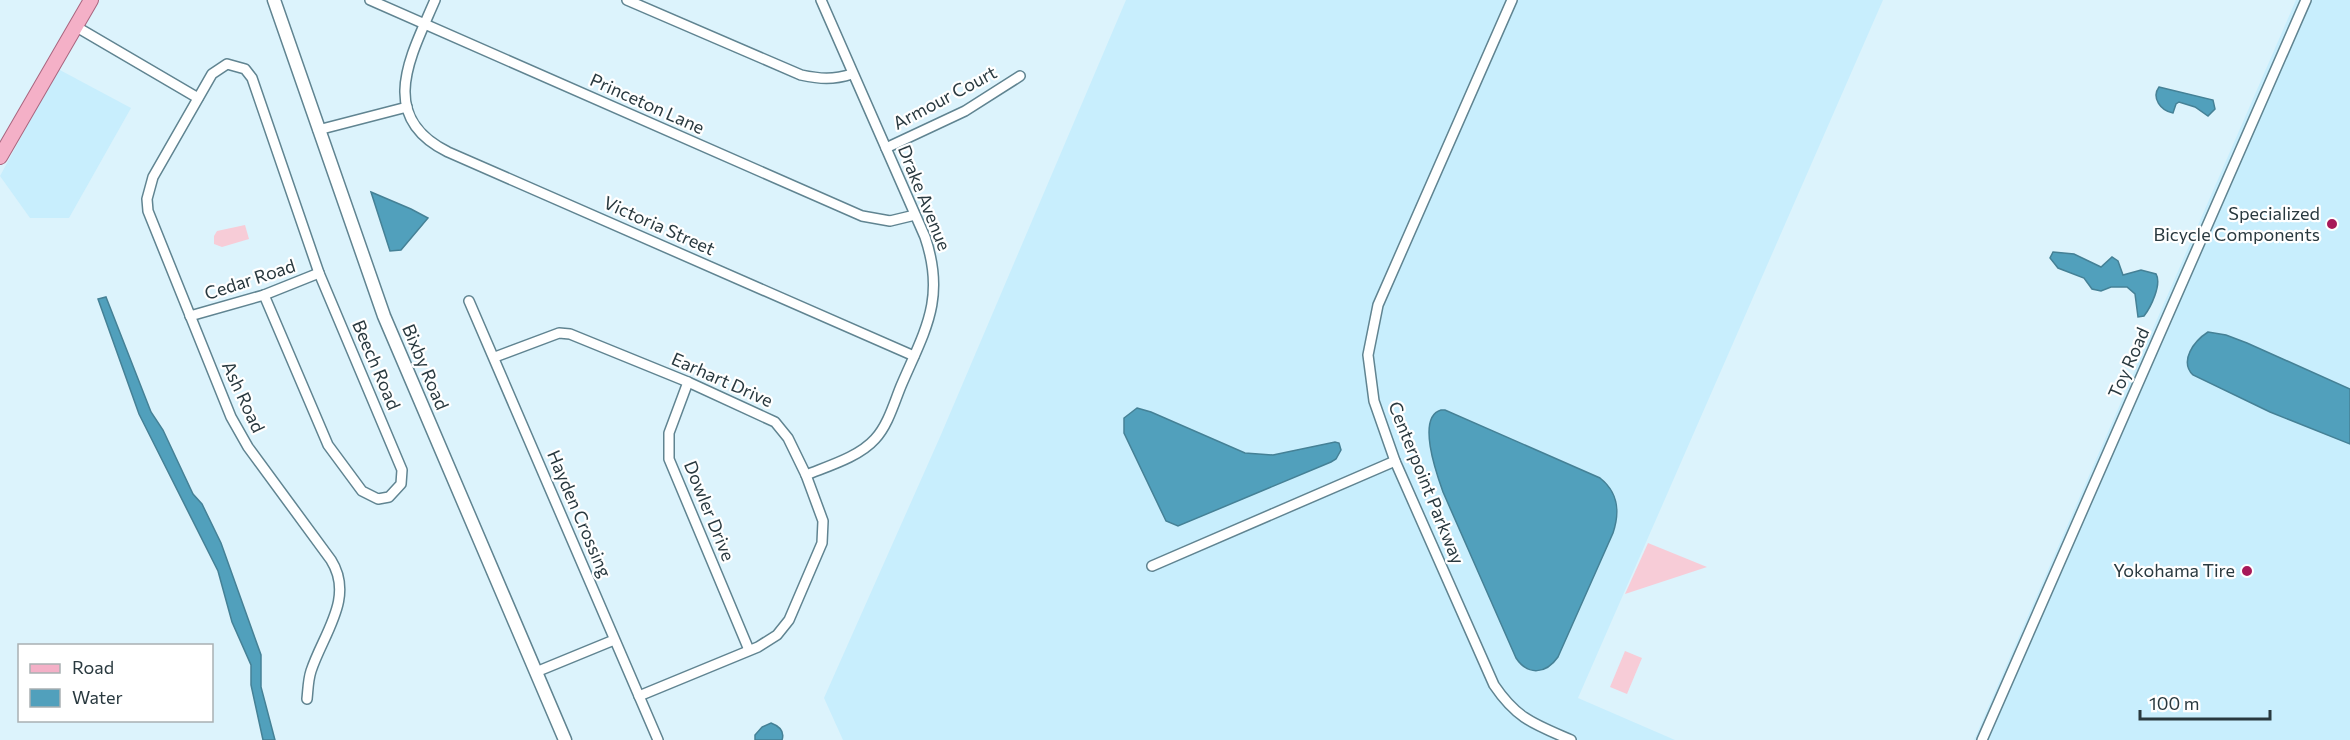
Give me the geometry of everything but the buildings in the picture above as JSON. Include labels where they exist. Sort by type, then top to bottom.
[{"type":"main road","points":[[0,157],[91,0]]},
{"type":"street","name":"Bixby Road","points":[[274,0],[384,316],[565,740]]},
{"type":"street","name":"Princeton Lane","points":[[370,0],[862,216],[890,221],[915,215]]},
{"type":"street","points":[[318,130],[407,107],[405,75],[435,0]]},
{"type":"street","points":[[627,0],[801,75],[834,80],[852,74]]},
{"type":"street","name":"Drake Avenue","points":[[806,475],[864,448],[882,430],[932,309],[935,285],[933,260],[915,215],[820,0]]},
{"type":"street","name":"Centerpoint Parkway","points":[[1512,0],[1378,305],[1369,345],[1369,367],[1374,401],[1395,461],[1494,685],[1506,703],[1525,720],[1571,740]]},
{"type":"street","name":"Toy Road","points":[[1982,740],[2306,0]]},
{"type":"street","points":[[75,26],[198,98]]},
{"type":"street","name":"Beech Road","points":[[198,98],[212,74],[222,66],[234,64],[249,73],[287,175],[319,273],[402,470],[401,484],[389,497],[378,499],[362,491],[328,445],[264,295]]},
{"type":"street","name":"Armour Court","points":[[886,148],[965,111],[1020,76]]},
{"type":"street","name":"Ash Road","points":[[198,98],[153,177],[147,199],[151,222],[231,417],[241,435],[331,560],[338,575],[341,591],[335,614],[310,672],[308,699]]},
{"type":"street","name":"Victoria Street","points":[[407,107],[415,126],[422,135],[448,153],[914,356]]},
{"type":"street","name":"Cedar Road","points":[[190,316],[264,295],[319,273]]},
{"type":"street","name":"Hayden Crossing","points":[[469,301],[658,740]]},
{"type":"street","name":"Earhart Drive","points":[[495,357],[559,333],[570,334],[688,382],[775,422],[788,438],[806,475],[823,520],[822,543],[783,628],[777,635],[749,650],[639,696]]},
{"type":"street","name":"Dowler Drive","points":[[688,382],[669,433],[669,459],[749,650]]},
{"type":"street","points":[[1152,566],[1395,461]]},
{"type":"street","points":[[536,672],[614,640]]},
{"type":"shaded area","points":[[1126,0],[1883,0],[1578,698],[1675,740],[843,740],[824,698],[940,437]]},
{"type":"shaded area","points":[[2296,0],[2350,0],[2350,740],[1974,740]]},
{"type":"shaded area","points":[[58,69],[131,108],[69,218],[30,218],[0,176]]},
{"type":"shaded area","points":[[245,225],[249,239],[222,247],[214,244],[217,231]]},
{"type":"shaded area","points":[[1648,543],[1707,567],[1625,594]]},
{"type":"shaded area","points":[[1625,651],[1642,658],[1627,694],[1610,687]]},
{"type":"water","points":[[2159,87],[2213,100],[2215,109],[2208,116],[2195,107],[2179,102],[2173,113],[2169,112],[2161,107],[2157,100]]},
{"type":"water","points":[[371,192],[428,218],[401,250],[390,251]]},
{"type":"water","points":[[2053,252],[2074,254],[2101,267],[2112,257],[2118,261],[2123,275],[2141,270],[2156,274],[2157,289],[2147,312],[2144,316],[2138,317],[2135,294],[2127,287],[2111,287],[2101,291],[2092,289],[2084,278],[2058,268],[2050,258]]},
{"type":"water","points":[[106,297],[151,412],[163,430],[193,494],[202,504],[221,543],[261,655],[261,687],[275,740],[263,740],[251,685],[251,665],[232,622],[218,571],[139,414],[98,299]]},
{"type":"water","points":[[2208,332],[2226,335],[2247,343],[2350,389],[2350,444],[2270,412],[2193,375],[2187,364],[2190,352]]},
{"type":"water","points":[[1137,408],[1245,453],[1273,455],[1335,442],[1339,443],[1341,450],[1336,459],[1331,462],[1178,526],[1166,521],[1124,433],[1124,418]]},
{"type":"water","points":[[1441,410],[1600,478],[1614,496],[1617,518],[1613,533],[1558,657],[1543,670],[1526,668],[1516,658],[1443,492],[1433,460],[1429,435],[1430,423],[1434,415]]},
{"type":"water","points":[[771,723],[781,729],[782,740],[755,740],[755,735],[762,727]]},
{"type":"place","name":"Specialized Bicycle Components","points":[[2332,224]]},
{"type":"place","name":"Yokohama Tire","points":[[2247,571]]}]
